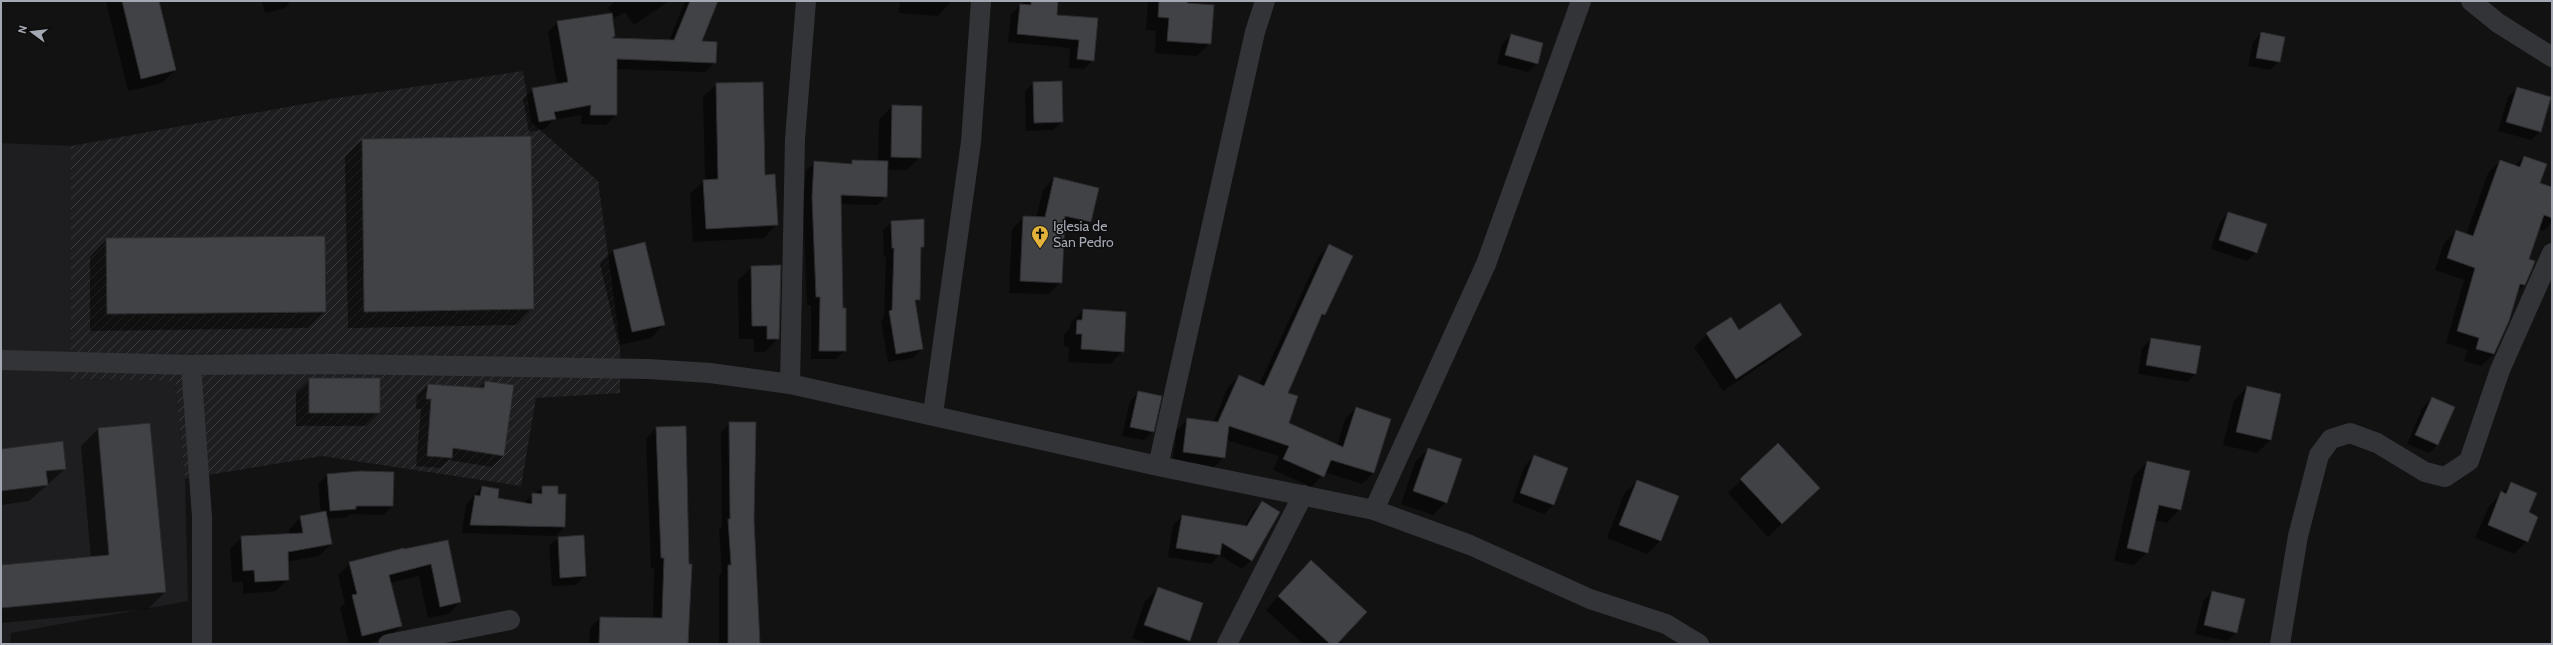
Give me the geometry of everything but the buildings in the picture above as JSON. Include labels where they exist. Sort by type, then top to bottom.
[{"type":"street","points":[[790,384],[795,139],[806,1]]},
{"type":"street","points":[[933,414],[971,142],[981,1]]},
{"type":"street","points":[[1158,466],[1255,32],[1265,1]]},
{"type":"street","points":[[1374,510],[1486,264],[1581,1]]},
{"type":"street","points":[[2471,1],[2498,23],[2552,57]]},
{"type":"street","points":[[2280,644],[2298,536],[2319,456],[2331,439],[2350,433],[2377,443],[2426,472],[2439,476],[2445,477],[2469,462],[2500,370],[2552,252]]},
{"type":"street","points":[[1,360],[191,365],[332,364],[648,369],[710,373],[790,384],[933,414],[1158,466],[1374,510],[1470,545],[1590,599],[1666,624],[1699,644]]},
{"type":"street","points":[[191,365],[202,517],[202,644]]},
{"type":"street","points":[[1227,644],[1303,495]]},
{"type":"street","points":[[388,644],[510,620]]},
{"type":"shaded area","points":[[523,71],[531,122],[598,181],[620,342],[620,393],[536,398],[521,486],[322,456],[185,479],[175,381],[71,379],[71,146],[337,98]]},
{"type":"shaded area","points":[[1,143],[71,146],[71,379],[175,381],[185,479],[188,601],[11,633],[10,644],[1,644]]},
{"type":"place","name":"Iglesia de San Pedro","points":[[1040,249]]}]
